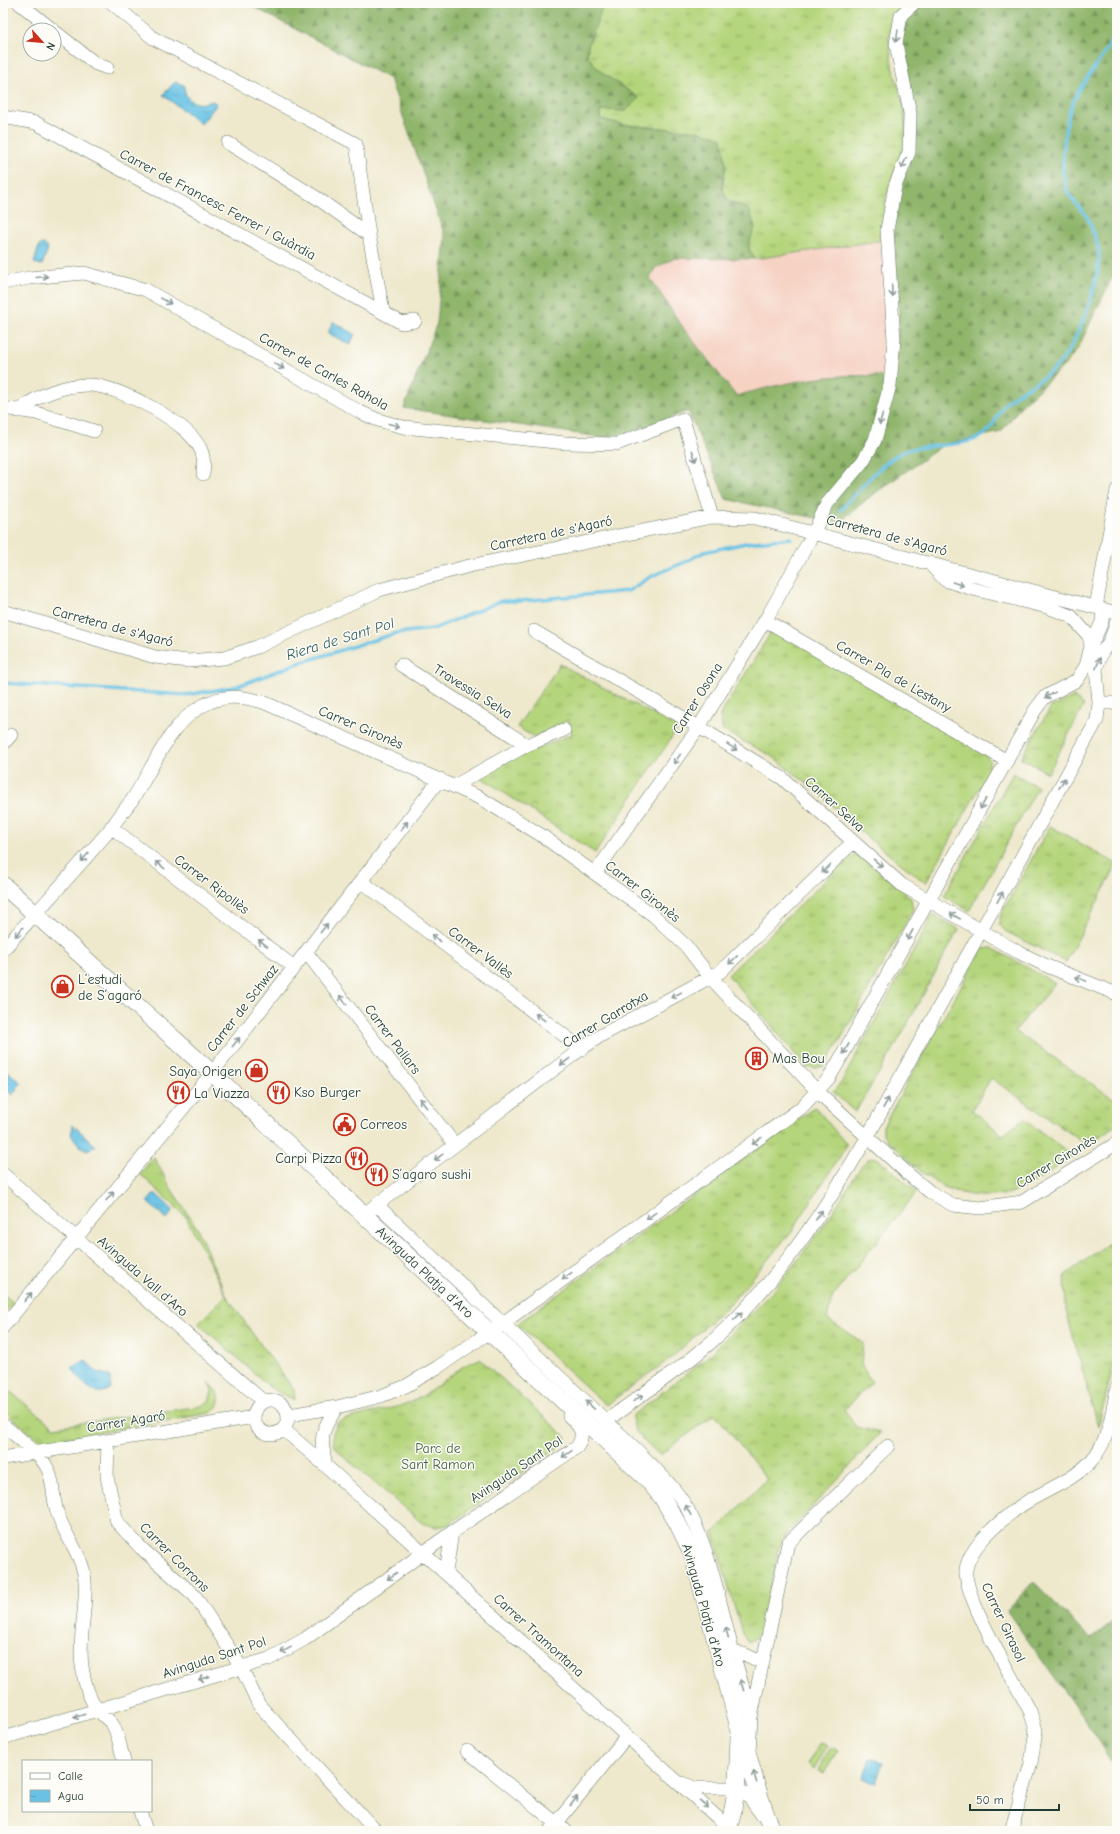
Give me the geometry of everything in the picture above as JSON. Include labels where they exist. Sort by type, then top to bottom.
[{"type":"main road","name":"Avinguda Platja d'Aro","points":[[3,885],[212,1073],[364,1216],[497,1328],[532,1370],[648,1480],[662,1497],[678,1524],[692,1555],[745,1723],[744,1756],[772,1830]]},
{"type":"main road","points":[[729,1830],[744,1756]]},
{"type":"street","points":[[19,3],[44,22]]},
{"type":"street","points":[[112,3],[153,38],[356,144],[369,235],[383,311]]},
{"type":"street","name":"Carrer Osona","points":[[595,874],[699,727],[765,620],[814,532],[826,504],[863,461],[875,440],[890,385],[894,340],[887,230],[895,186],[909,152],[910,113],[896,44],[901,15],[914,3]]},
{"type":"street","points":[[62,36],[96,64],[107,68]]},
{"type":"street","name":"Carrer de Francesc Ferrer i Guàrdia","points":[[3,118],[36,123],[383,311],[402,323],[415,321]]},
{"type":"street","points":[[228,143],[317,198],[369,235]]},
{"type":"street","name":"Carrer de Carles Rahola","points":[[3,283],[29,278],[84,273],[146,290],[360,412],[378,420],[403,427],[566,443],[616,444],[683,419],[712,517]]},
{"type":"street","points":[[18,410],[31,400],[75,386],[90,385],[108,388],[133,397],[156,410],[190,436],[201,450],[203,459],[203,474]]},
{"type":"street","points":[[3,408],[36,413],[94,431]]},
{"type":"street","points":[[289,1415],[337,1407],[381,1396],[406,1386],[497,1328],[785,1120],[817,1091],[840,1061],[1035,710],[1045,697],[1077,680],[1086,666],[1091,646],[1102,622],[1099,608],[1117,490]]},
{"type":"street","name":"Carretera de s'Agaró","points":[[3,611],[155,657],[188,661],[224,658],[257,647],[379,590],[469,566],[712,517],[754,518],[814,532],[1099,608],[1117,617]]},
{"type":"street","points":[[928,562],[945,580],[973,589],[1047,607],[1071,616],[1089,636],[1091,646]]},
{"type":"street","points":[[606,1421],[697,1354],[742,1312],[798,1246],[838,1188],[1097,720],[1099,703],[1096,668],[1102,652],[1114,640],[1117,617]]},
{"type":"street","name":"Carrer Pla de Ľestany","points":[[765,620],[1007,762]]},
{"type":"street","name":"Carrer Selva","points":[[534,631],[699,727],[782,778],[902,885],[981,931],[1047,966],[1117,994]]},
{"type":"street","name":"Travessia Selva","points":[[401,664],[527,745]]},
{"type":"street","name":"Carrer Gironès","points":[[3,950],[111,827],[132,800],[170,737],[183,722],[201,706],[220,698],[242,696],[263,702],[480,798],[541,835],[653,915],[686,946],[710,977],[817,1091],[930,1192],[953,1205],[980,1208],[1022,1202],[1117,1143]]},
{"type":"street","points":[[1099,703],[1113,703],[1117,705]]},
{"type":"street","points":[[454,786],[527,745],[564,730]]},
{"type":"street","name":"Carrer de Schwaz","points":[[3,1327],[212,1073],[440,779]]},
{"type":"street","name":"Carrer Ripollès","points":[[111,827],[294,967]]},
{"type":"street","name":"Carrer Garrotxa","points":[[364,1216],[455,1145],[600,1036],[720,972],[854,842]]},
{"type":"street","name":"Carrer Vallès","points":[[361,881],[582,1049]]},
{"type":"street","name":"Carrer Pallars","points":[[306,952],[455,1145]]},
{"type":"street","name":"Avinguda Vall d'Aro","points":[[3,1174],[263,1401]]},
{"type":"street","points":[[377,1205],[497,1328],[638,1450],[669,1484],[687,1508],[708,1561],[733,1653],[745,1723]]},
{"type":"street","name":"Avinguda Sant Pol","points":[[3,1738],[269,1659],[305,1639],[452,1532],[577,1447],[582,1440],[583,1434],[579,1426],[539,1386],[532,1370]]},
{"type":"street","name":"Carrer Girasol","points":[[1011,1831],[1031,1763],[1036,1730],[1030,1711],[970,1594],[966,1571],[974,1549],[991,1531],[1021,1506],[1075,1475],[1091,1461],[1104,1443],[1110,1423],[1117,1388]]},
{"type":"street","points":[[270,1399],[281,1402],[289,1415],[287,1424],[283,1429],[274,1434],[264,1432],[258,1428],[254,1417],[256,1410],[263,1401],[270,1399]]},
{"type":"street","points":[[326,1466],[322,1444],[324,1427],[337,1407]]},
{"type":"street","name":"Carrer Agaró","points":[[3,1458],[254,1417]]},
{"type":"street","points":[[3,1425],[35,1452],[46,1465],[52,1479],[56,1508],[62,1526],[82,1563],[86,1602],[81,1646],[82,1665],[90,1696],[98,1710],[113,1724],[124,1760]]},
{"type":"street","name":"Carrer Tramontana","points":[[283,1429],[446,1572],[677,1780],[729,1830]]},
{"type":"street","name":"Carrer Corrons","points":[[108,1441],[107,1478],[117,1522],[142,1548],[195,1596],[241,1667],[259,1705],[376,1831]]},
{"type":"street","points":[[745,1723],[763,1663],[788,1543],[888,1446]]},
{"type":"street","points":[[446,1572],[452,1532]]},
{"type":"street","points":[[733,1653],[744,1654],[763,1663]]},
{"type":"street","points":[[467,1751],[557,1828],[627,1736]]},
{"type":"street","points":[[717,1788],[733,1773],[744,1756]]},
{"type":"street","points":[[677,1780],[694,1788],[737,1788],[749,1796],[772,1830]]},
{"type":"street","points":[[140,1812],[146,1831]]},
{"type":"shaded area","points":[[884,240],[890,315],[885,377],[840,376],[768,387],[736,396],[684,329],[650,278],[655,269],[675,258],[754,259]]},
{"type":"green space","points":[[246,3],[604,3],[588,46],[587,56],[601,72],[639,98],[626,111],[600,110],[600,119],[625,125],[698,131],[722,138],[726,165],[722,188],[728,201],[749,209],[755,227],[748,246],[754,259],[675,258],[655,268],[650,278],[684,329],[736,396],[774,386],[834,376],[854,375],[894,378],[899,316],[893,226],[897,195],[909,166],[900,43],[906,22],[918,7],[925,3],[1117,3],[1117,267],[1078,348],[1066,364],[1021,406],[1001,432],[943,445],[867,499],[839,523],[726,499],[688,411],[613,439],[404,408],[437,323],[445,236],[390,79]]},
{"type":"green space","points":[[604,3],[906,3],[894,18],[889,36],[892,65],[904,106],[905,144],[886,197],[884,240],[754,259],[748,246],[755,227],[728,201],[722,188],[726,165],[698,131],[625,125],[600,119],[600,110],[626,111],[639,98],[601,72],[587,56],[588,46]]},
{"type":"green space","points":[[773,629],[967,740],[989,759],[990,769],[926,883],[868,838],[819,793],[772,756],[722,730],[720,715]]},
{"type":"green space","points":[[560,664],[678,728],[595,853],[476,774],[572,734],[568,720],[534,737],[517,727]]},
{"type":"green space","points":[[1073,697],[1084,705],[1048,773],[1021,758],[1051,707]]},
{"type":"green space","points":[[1013,773],[1038,787],[969,911],[944,896]]},
{"type":"green space","points":[[1050,826],[1117,864],[1066,962],[1005,931],[999,924],[1000,916]]},
{"type":"green space","points":[[859,854],[911,898],[913,910],[824,1066],[815,1068],[806,1067],[728,975],[850,856]]},
{"type":"green space","points":[[933,915],[959,929],[893,1050],[855,1112],[833,1092],[841,1083]]},
{"type":"green space","points":[[992,948],[1055,983],[1015,1031],[1117,1101],[1117,1125],[1087,1145],[991,1078],[972,1110],[1003,1135],[1024,1119],[1073,1156],[1035,1182],[1018,1190],[1001,1195],[981,1196],[952,1190],[935,1182],[918,1169],[889,1142],[883,1134],[883,1126],[982,949]]},
{"type":"green space","points":[[815,1107],[847,1145],[792,1231],[731,1303],[671,1358],[606,1405],[517,1324]]},
{"type":"green space","points":[[154,1157],[170,1187],[197,1228],[226,1295],[186,1217],[140,1174]]},
{"type":"green space","points":[[877,1158],[917,1192],[833,1296],[827,1319],[863,1343],[861,1365],[872,1382],[844,1410],[856,1427],[880,1433],[788,1533],[779,1547],[761,1632],[756,1638],[748,1642],[742,1633],[713,1533],[767,1479],[715,1414],[660,1455],[640,1437],[634,1427],[633,1415],[705,1359],[776,1288],[823,1227],[862,1165],[868,1159]]},
{"type":"green space","points":[[1117,1237],[1117,1351],[1098,1427],[1066,1311],[1065,1275]]},
{"type":"green space","points":[[3,1294],[14,1303],[3,1315]]},
{"type":"green space","points":[[226,1295],[294,1390],[295,1400],[272,1389],[198,1323]]},
{"type":"green space","name":"Parc de Sant Ramon","points":[[480,1359],[566,1437],[564,1443],[448,1525],[436,1527],[422,1523],[342,1455],[333,1444],[333,1433],[337,1423],[357,1416],[409,1403],[419,1398],[463,1366]]},
{"type":"green space","points":[[208,1383],[216,1390],[219,1397],[218,1405],[211,1413],[49,1441],[36,1438],[3,1410],[3,1386],[54,1427],[201,1406],[209,1401],[212,1391]]},
{"type":"green space","points":[[1034,1582],[1091,1639],[1117,1618],[1117,1770],[1098,1739],[1007,1611]]},
{"type":"green space","points":[[821,1742],[828,1745],[814,1769],[808,1765]]},
{"type":"green space","points":[[831,1747],[838,1751],[824,1773],[818,1770]]},
{"type":"water","points":[[175,82],[184,85],[186,96],[193,102],[207,103],[212,101],[217,104],[201,124],[163,95]]},
{"type":"water","points":[[44,244],[48,249],[42,265],[34,263],[39,246]]},
{"type":"water","points":[[333,322],[355,334],[350,345],[328,333]]},
{"type":"water","points":[[3,1067],[21,1083],[12,1095],[3,1086]]},
{"type":"water","points":[[73,1125],[96,1146],[87,1150],[80,1146],[71,1135]]},
{"type":"water","points":[[155,1193],[173,1210],[167,1219],[147,1202]]},
{"type":"water","points":[[85,1360],[97,1372],[110,1376],[111,1388],[99,1392],[89,1388],[84,1383],[72,1368]]},
{"type":"water","points":[[870,1758],[883,1762],[876,1783],[863,1779]]},
{"type":"waterway","name":"Riera de Sant Pol","points":[[841,510],[879,469],[897,455],[914,449],[959,443],[979,438],[989,430],[1005,404],[1014,396],[1050,373],[1071,346],[1079,331],[1091,298],[1098,267],[1099,251],[1090,222],[1069,195],[1064,181],[1063,158],[1066,127],[1068,116],[1074,100],[1079,90],[1109,46],[1117,25]]},
{"type":"waterway","name":"Riera de Sant Pol","points":[[3,683],[185,695],[217,690],[238,686],[296,664],[397,633],[433,629],[501,601],[521,601],[628,591],[652,576],[704,552],[746,543],[791,538]]},
{"type":"place","name":"L’estudi de S’agaró","points":[[63,987]]},
{"type":"place","name":"Mas Bou","points":[[756,1058]]},
{"type":"place","name":"Saya Origen","points":[[257,1071]]},
{"type":"place","name":"Kso Burger","points":[[279,1092]]},
{"type":"place","name":"La Viazza","points":[[178,1093]]},
{"type":"place","name":"Correos","points":[[345,1124]]},
{"type":"place","name":"Carpi Pizza","points":[[357,1158]]},
{"type":"place","name":"S’agaro sushi","points":[[376,1174]]}]
